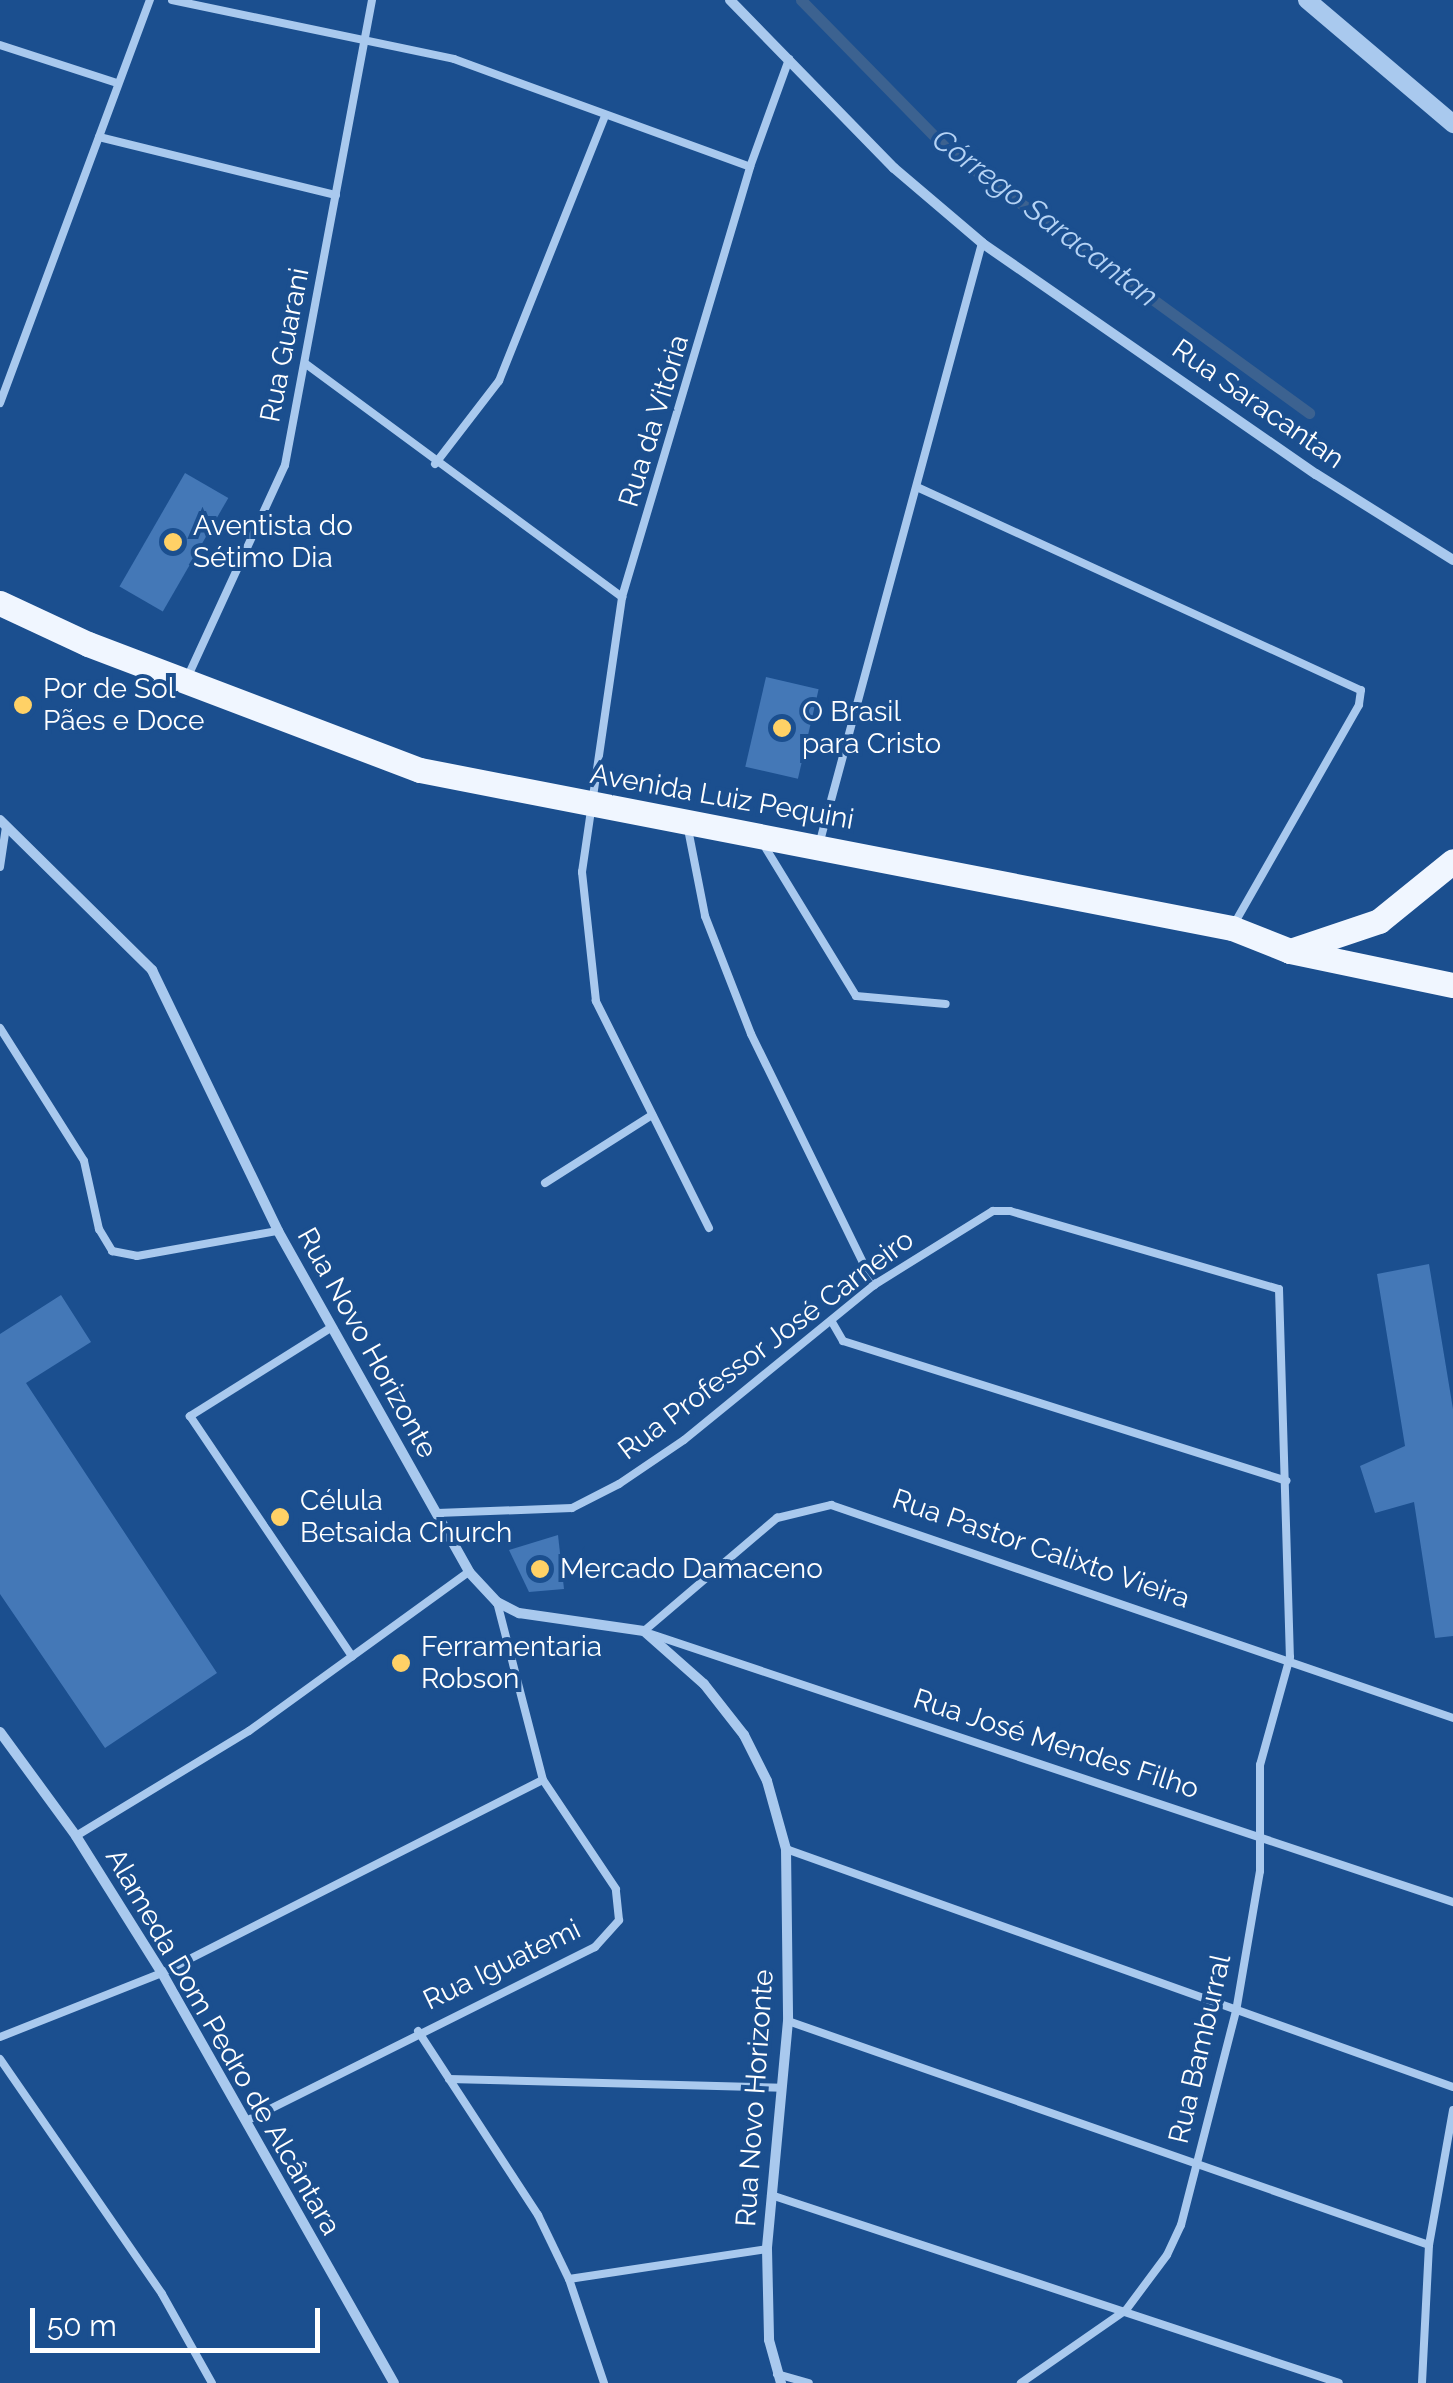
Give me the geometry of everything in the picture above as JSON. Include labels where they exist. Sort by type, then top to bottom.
[{"type":"main road","name":"Avenida Luiz Pequini","points":[[3,610],[420,770],[1232,928],[1290,951],[1453,985]]},
{"type":"main road","points":[[1290,951],[1394,912],[1453,861]]},
{"type":"street","name":"Rua Saracantan","points":[[730,0],[894,168],[982,242],[1316,474],[1453,560]]},
{"type":"street","points":[[1307,0],[1453,124]]},
{"type":"street","name":"Rua Novo Horizonte","points":[[3,823],[118,930],[152,970],[278,1231],[469,1572],[497,1602],[548,1620],[644,1632],[704,1684],[744,1734],[767,1781],[786,1849],[788,2021],[767,2248],[769,2340],[779,2378]]},
{"type":"street","name":"Alameda Dom Pedro de Alcântara","points":[[0,1732],[76,1836],[162,1972],[394,2383]]},
{"type":"lane","points":[[0,403],[150,0]]},
{"type":"lane","points":[[172,0],[364,36],[530,85],[750,167]]},
{"type":"lane","name":"Rua Guarani","points":[[186,681],[269,510],[306,364],[372,0]]},
{"type":"lane","points":[[0,45],[117,82]]},
{"type":"lane","name":"Rua da Vitória","points":[[709,1228],[596,1001],[582,872],[588,803],[622,597],[750,167],[789,58]]},
{"type":"lane","points":[[435,464],[499,381],[605,116]]},
{"type":"lane","points":[[99,138],[336,195]]},
{"type":"lane","points":[[819,846],[919,488],[982,242]]},
{"type":"lane","points":[[306,364],[435,464],[622,597]]},
{"type":"lane","points":[[919,488],[1356,684],[1359,705],[1232,928]]},
{"type":"lane","points":[[686,822],[705,916],[751,1034],[874,1285]]},
{"type":"lane","points":[[0,867],[3,823]]},
{"type":"lane","points":[[757,834],[856,996],[946,1004]]},
{"type":"lane","points":[[0,1028],[84,1161],[104,1243],[137,1256],[278,1231]]},
{"type":"lane","points":[[545,1183],[652,1115]]},
{"type":"lane","name":"Rua Professor José Carneiro","points":[[437,1514],[572,1508],[684,1440],[874,1285],[975,1219],[1010,1211],[1279,1289],[1290,1657]]},
{"type":"lane","points":[[832,1322],[843,1341],[1286,1481]]},
{"type":"lane","points":[[332,1326],[190,1416],[352,1656]]},
{"type":"lane","name":"Rua Pastor Calixto Vieira","points":[[644,1632],[777,1518],[831,1504],[1290,1657],[1453,1718]]},
{"type":"lane","points":[[76,1836],[249,1732],[469,1572]]},
{"type":"lane","name":"Rua Iguatemi","points":[[248,2120],[418,2031],[595,1947],[619,1920],[616,1888],[543,1780],[497,1602]]},
{"type":"lane","name":"Rua José Mendes Filho","points":[[644,1632],[1453,1902]]},
{"type":"lane","name":"Rua Bamburral","points":[[1021,2383],[1126,2310],[1167,2255],[1236,2011],[1262,1836],[1260,1765],[1290,1657]]},
{"type":"lane","points":[[0,2037],[162,1972],[543,1780]]},
{"type":"lane","points":[[786,1849],[1453,2087]]},
{"type":"lane","points":[[788,2021],[1194,2168],[1430,2245]]},
{"type":"lane","points":[[418,2031],[538,2216],[569,2280],[604,2383]]},
{"type":"lane","points":[[0,2058],[162,2294],[212,2383]]},
{"type":"lane","points":[[449,2078],[782,2088]]},
{"type":"lane","points":[[1422,2383],[1430,2245],[1453,2110]]},
{"type":"lane","points":[[771,2195],[1339,2383]]},
{"type":"lane","points":[[569,2280],[767,2248]]},
{"type":"lane","points":[[779,2378],[809,2383]]},
{"type":"building","name":"Aventista do Sétimo Dia","points":[[185,473],[228,498],[163,611],[120,586]]},
{"type":"building","name":"O Brasil para Cristo","points":[[766,677],[819,689],[798,779],[745,767]]},
{"type":"building","points":[[1429,1264],[1453,1409],[1453,1636],[1435,1638],[1414,1502],[1375,1513],[1360,1466],[1405,1446],[1377,1274]]},
{"type":"building","points":[[61,1295],[91,1342],[26,1383],[217,1673],[105,1748],[0,1594],[0,1334]]},
{"type":"building","name":"Mercado Damaceno","points":[[558,1535],[564,1589],[529,1592],[509,1550]]},
{"type":"waterway","name":"Córrego Saracantan","points":[[801,0],[950,152],[1309,413]]},
{"type":"place","name":"Aventista do Sétimo Dia","points":[[173,542]]},
{"type":"place","name":"Por de Sol Pães e Doce","points":[[23,705]]},
{"type":"place","name":"O Brasil para Cristo","points":[[782,728]]},
{"type":"place","name":"Célula Betsaida Church","points":[[280,1517]]},
{"type":"place","name":"Mercado Damaceno","points":[[540,1569]]},
{"type":"place","name":"Ferramentaria Robson","points":[[401,1663]]}]
